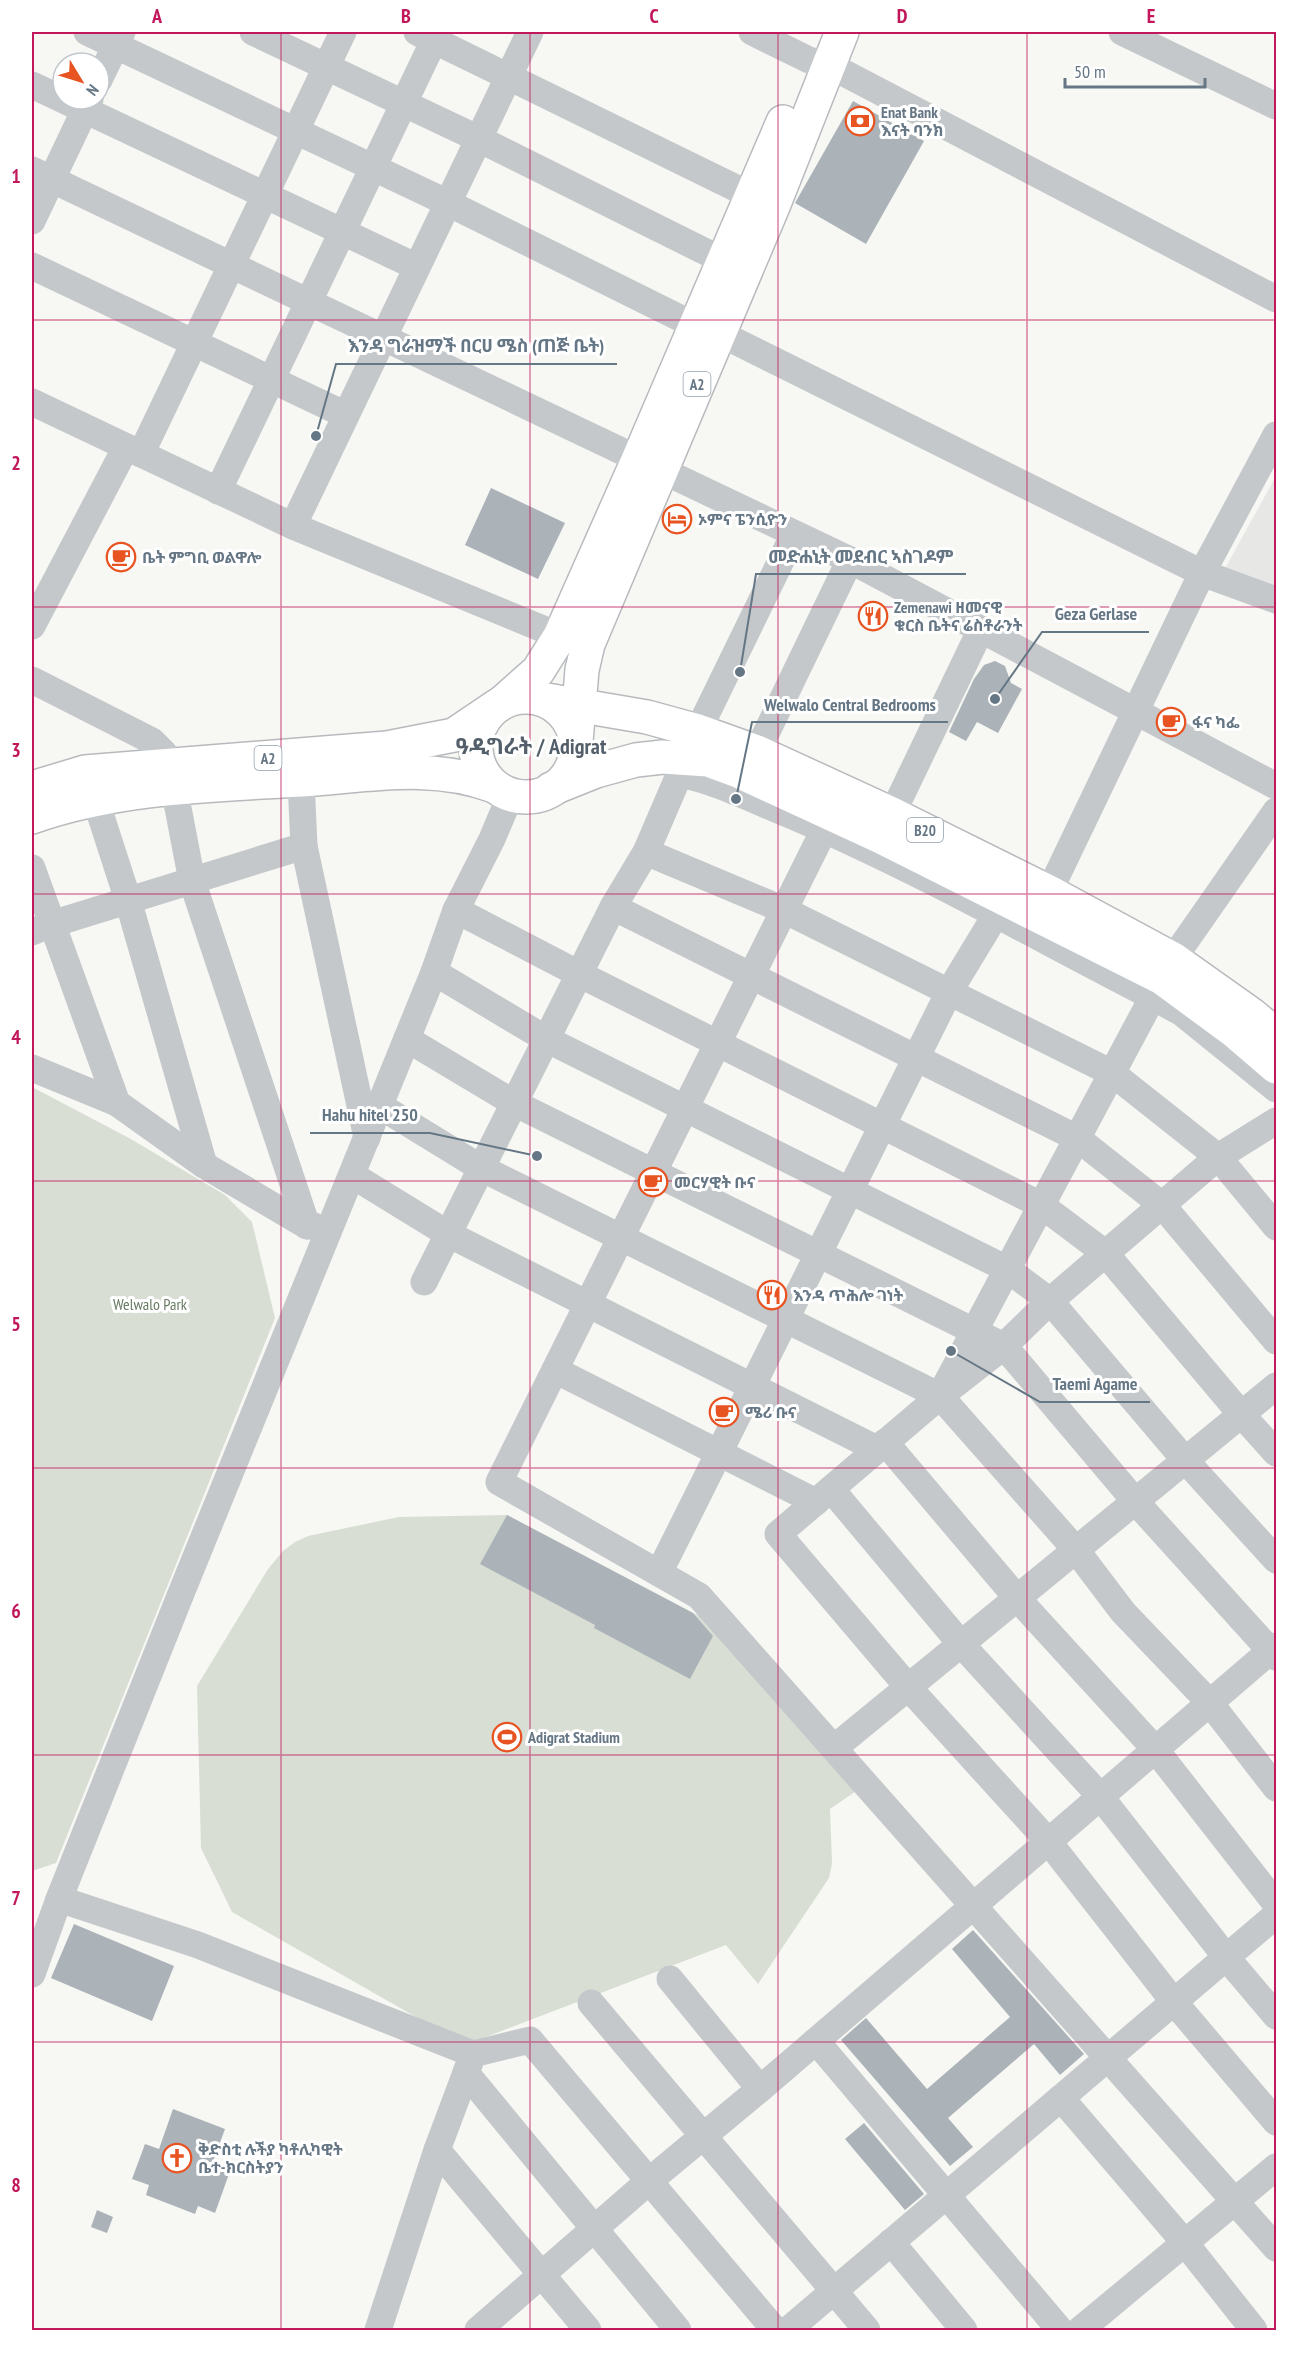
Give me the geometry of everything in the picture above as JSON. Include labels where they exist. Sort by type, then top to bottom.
[{"type":"main road","name":"A2","points":[[708,329],[724,261],[752,196],[819,52],[842,32]]},
{"type":"main road","name":"A2","points":[[32,788],[85,772],[172,778],[300,768],[452,773],[502,790],[531,796],[560,783],[570,770],[575,753],[582,670],[588,645],[650,465],[708,329],[774,204],[819,52]]},
{"type":"main road","name":"A2","points":[[502,790],[482,771],[477,759],[476,746],[480,727],[487,716],[538,671],[560,636],[650,465]]},
{"type":"main road","name":"A2","points":[[300,768],[371,750],[437,740],[464,730],[500,704],[523,697],[541,699]]},
{"type":"main road","name":"B20","points":[[541,699],[647,717],[688,754],[887,826],[1049,892],[1234,1031],[1276,1067]]},
{"type":"main road","points":[[541,699],[553,704],[565,715],[571,724],[576,741]]},
{"type":"main road","name":"B20","points":[[551,789],[578,776],[636,760],[688,754],[757,752],[1163,978],[1252,1015],[1276,1035]]},
{"type":"main road","name":"A2","points":[[32,817],[172,778]]},
{"type":"street","points":[[87,32],[119,38],[296,130],[708,329],[1202,573],[1276,600]]},
{"type":"street","points":[[253,32],[479,139],[724,261]]},
{"type":"street","points":[[34,615],[194,343],[343,32]]},
{"type":"street","points":[[293,526],[530,32]]},
{"type":"street","points":[[752,32],[819,52],[1276,299]]},
{"type":"street","points":[[1122,32],[1276,106]]},
{"type":"street","points":[[218,491],[404,103],[430,34],[509,76],[752,196]]},
{"type":"street","points":[[111,55],[119,38]]},
{"type":"street","points":[[32,85],[51,92]]},
{"type":"street","points":[[32,221],[42,175],[83,111]]},
{"type":"street","points":[[101,111],[265,195],[417,267]]},
{"type":"street","points":[[42,175],[850,560],[1276,786]]},
{"type":"street","points":[[32,266],[346,415]]},
{"type":"street","points":[[32,402],[293,526],[560,636]]},
{"type":"street","points":[[1049,892],[1202,573],[1276,435]]},
{"type":"street","points":[[424,1282],[613,907],[646,852],[688,754],[794,534]]},
{"type":"street","points":[[757,752],[850,560]]},
{"type":"street","points":[[887,826],[981,629]]},
{"type":"street","points":[[32,680],[152,741],[164,753],[172,778],[192,881],[319,1226]]},
{"type":"street","points":[[688,754],[702,778],[824,830],[935,883],[995,916],[1163,978],[1182,1013],[1276,1089]]},
{"type":"street","points":[[300,768],[304,846],[367,1138]]},
{"type":"street","points":[[32,1974],[319,1226],[352,1175],[435,972],[456,910],[492,838],[502,790]]},
{"type":"street","points":[[95,798],[128,900],[204,1164]]},
{"type":"street","points":[[940,1396],[1163,978],[1274,819]]},
{"type":"street","points":[[824,830],[499,1482],[699,1596],[1276,2248]]},
{"type":"street","points":[[42,928],[304,846]]},
{"type":"street","points":[[646,852],[784,910],[1112,1073],[1218,1157],[1276,1227]]},
{"type":"street","points":[[32,868],[42,928],[117,1103]]},
{"type":"street","points":[[613,907],[1077,1138],[1162,1205],[1276,1341]]},
{"type":"street","points":[[456,910],[1041,1205],[1105,1253],[1276,1453]]},
{"type":"street","points":[[659,1573],[949,992],[995,916]]},
{"type":"street","points":[[435,972],[546,1039],[1007,1269],[1050,1300],[1185,1460],[1276,1560]]},
{"type":"street","points":[[407,1039],[514,1103],[973,1333],[1004,1346],[1136,1501],[1275,1651],[1155,1749],[704,2137],[648,2181],[543,2275],[491,2326]]},
{"type":"street","points":[[32,1068],[117,1103],[204,1164],[319,1226]]},
{"type":"street","points":[[380,1106],[482,1168],[940,1396],[1076,1550],[1123,1612],[1210,1703],[1276,1788]]},
{"type":"street","points":[[1276,1121],[1218,1157],[1050,1300],[1004,1346],[940,1396],[778,1534],[908,1687],[1048,1841],[1174,2002],[1276,2122]]},
{"type":"street","points":[[352,1175],[448,1234],[751,1386],[881,1446],[1155,1749],[1276,1904]]},
{"type":"street","points":[[555,1370],[718,1452],[823,1495],[1100,1796],[1226,1957],[1276,2016]]},
{"type":"street","points":[[834,1748],[1276,1386]]},
{"type":"street","points":[[59,1899],[198,1945],[470,2063],[595,2230],[678,2331]]},
{"type":"street","points":[[788,2331],[1276,1915]]},
{"type":"street","points":[[670,1979],[760,2089]]},
{"type":"street","points":[[591,2003],[867,2331]]},
{"type":"street","points":[[378,2331],[437,2150],[470,2063],[530,2040],[775,2331]]},
{"type":"street","points":[[816,2041],[1060,2331]]},
{"type":"street","points":[[1061,2098],[1185,2243],[1254,2331]]},
{"type":"street","points":[[437,2150],[588,2331]]},
{"type":"street","points":[[1080,2331],[1276,2167]]},
{"type":"street","points":[[891,2242],[964,2331]]},
{"type":"shaded area","points":[[1276,476],[1276,587],[1223,572]]},
{"type":"green space","name":"Welwalo Park","points":[[32,1087],[129,1138],[225,1195],[252,1222],[275,1318],[56,1863],[32,1871]]},
{"type":"green space","name":"Adigrat Stadium","points":[[507,1515],[718,1626],[862,1787],[830,1809],[832,1863],[829,1878],[758,1984],[726,1945],[465,2045],[232,1912],[201,1848],[197,1686],[268,1569],[283,1551],[308,1536],[399,1517]]},
{"type":"building","points":[[853,101],[924,141],[866,244],[795,203]]},
{"type":"building","points":[[491,488],[565,523],[538,579],[465,545]]},
{"type":"building","points":[[995,661],[1005,666],[1011,683],[1022,689],[998,733],[977,722],[966,741],[949,732],[974,679],[984,665]]},
{"type":"building","points":[[507,1515],[693,1613],[713,1636],[690,1679],[480,1564]]},
{"type":"building","points":[[74,1924],[174,1966],[152,2021],[51,1978]]},
{"type":"building","points":[[973,1930],[1084,2054],[1060,2075],[1034,2044],[948,2118],[973,2147],[950,2166],[841,2040],[866,2018],[927,2089],[1010,2017],[952,1949]]},
{"type":"building","name":"ቅድስቲ ሉችያ ካቶሊካዊት ቤተ-ክርስትያን","points":[[173,2109],[225,2129],[211,2167],[229,2174],[215,2213],[198,2206],[195,2214],[146,2195],[149,2185],[132,2179],[145,2144],[159,2149]]},
{"type":"building","points":[[864,2123],[924,2194],[905,2210],[845,2139]]},
{"type":"building","points":[[97,2210],[113,2217],[107,2233],[91,2227]]},
{"type":"place","name":"Enat Bank እናት ባንክ","points":[[860,121]]},
{"type":"place","name":"እንዳ ግራዝማች በርሀ ሜስ (ጠጅ ቤት)","points":[[316,436]]},
{"type":"place","name":"ኦምና ፔንሲዮን","points":[[677,519]]},
{"type":"place","name":"ቤት ምግቢ ወልዋሎ","points":[[121,557]]},
{"type":"place","name":"Zemenawi ዘመናዊ ቁርስ ቤትና ሬስቶራንት","points":[[873,616]]},
{"type":"place","name":"መድሐኒት መደብር ኣስገዶም","points":[[740,672]]},
{"type":"place","name":"Geza Gerlase","points":[[995,699]]},
{"type":"place","name":"ፋና ካፌ","points":[[1171,722]]},
{"type":"place","name":"Welwalo Central Bedrooms","points":[[736,799]]},
{"type":"place","name":"Hahu hitel 250","points":[[537,1156]]},
{"type":"place","name":"መርሃዊት ቡና","points":[[653,1182]]},
{"type":"place","name":"እንዳ ጥሕሎ ገነት","points":[[772,1295]]},
{"type":"place","name":"Taemi Agame","points":[[951,1351]]},
{"type":"place","name":"ሜሪ ቡና","points":[[724,1412]]},
{"type":"place","name":"Adigrat Stadium","points":[[507,1737]]},
{"type":"place","name":"ቅድስቲ ሉችያ ካቶሊካዊት ቤተ-ክርስትያን","points":[[177,2158]]},
{"type":"district","name":"ዓዲግራት / Adigrat","points":[[531,746]]}]
